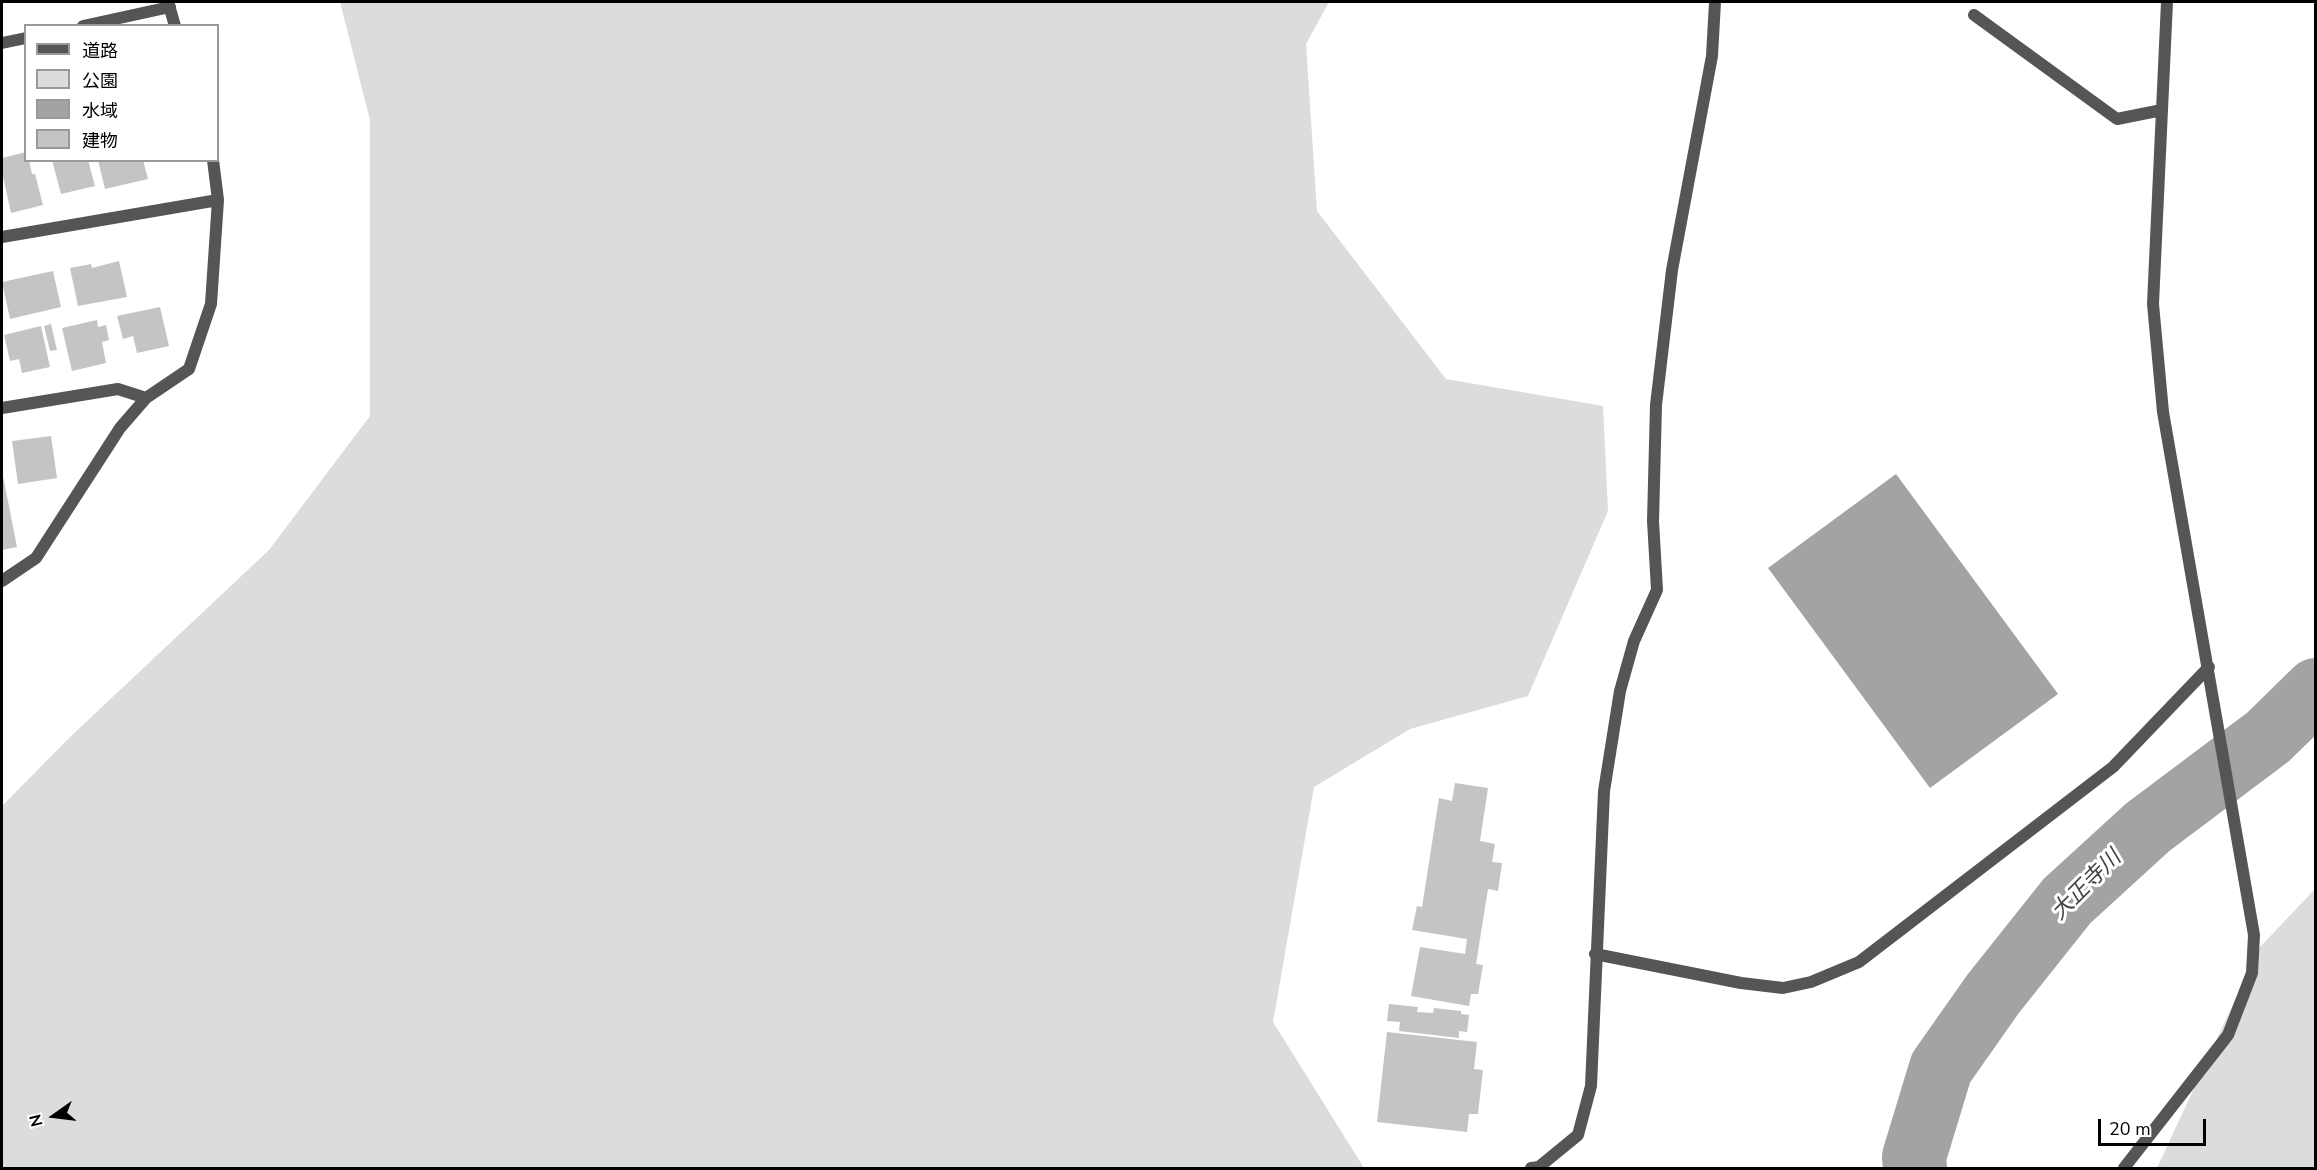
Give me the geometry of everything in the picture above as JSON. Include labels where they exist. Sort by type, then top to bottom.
[{"type":"street","points":[[1531,1168],[1539,1167],[1578,1135],[1591,1086],[1595,954],[1604,791],[1620,691],[1634,641],[1657,590],[1653,521],[1656,405],[1672,270],[1712,56],[1715,2]]},
{"type":"street","points":[[2124,1168],[2228,1035],[2252,973],[2254,935],[2232,797],[2163,412],[2153,304],[2167,2]]},
{"type":"street","points":[[91,24],[169,4],[174,24]]},
{"type":"street","points":[[1974,15],[2118,119],[2162,110]]},
{"type":"street","points":[[2,43],[24,38]]},
{"type":"street","points":[[2,581],[36,558],[120,428],[146,398],[189,369],[211,304],[218,200],[213,162]]},
{"type":"street","points":[[2,237],[218,200]]},
{"type":"street","points":[[2,408],[118,389],[146,398]]},
{"type":"street","points":[[1595,954],[1741,983],[1783,988],[1811,982],[1859,962],[2113,767],[2209,667]]},
{"type":"green space","points":[[340,2],[1329,2],[1306,44],[1317,211],[1446,379],[1603,406],[1608,511],[1528,696],[1410,729],[1314,787],[1273,1022],[1364,1168],[2,1168],[2,806],[69,738],[269,550],[370,416],[370,120]]},
{"type":"green space","points":[[2315,889],[2315,1168],[2157,1168],[2259,948]]},
{"type":"water","points":[[1896,474],[2058,694],[1930,788],[1768,568]]},
{"type":"building","points":[[24,152],[24,162],[29,162],[32,174],[35,174],[43,205],[11,213],[2,172],[2,158]]},
{"type":"building","points":[[53,162],[89,162],[95,186],[61,194]]},
{"type":"building","points":[[98,162],[144,162],[148,179],[105,189]]},
{"type":"building","points":[[119,261],[127,297],[78,306],[70,268],[91,264],[92,268]]},
{"type":"building","points":[[53,271],[61,307],[10,319],[2,282]]},
{"type":"building","points":[[160,307],[169,346],[137,353],[133,336],[123,339],[117,316]]},
{"type":"building","points":[[97,320],[98,327],[106,325],[109,340],[102,342],[106,363],[72,371],[62,328]]},
{"type":"building","points":[[51,324],[57,350],[50,351],[44,326]]},
{"type":"building","points":[[41,326],[50,367],[22,373],[19,359],[10,361],[4,335]]},
{"type":"building","points":[[51,436],[57,478],[18,484],[12,441]]},
{"type":"building","points":[[2,476],[17,547],[2,550]]},
{"type":"building","points":[[1455,783],[1488,788],[1480,841],[1495,844],[1492,862],[1502,863],[1498,891],[1488,889],[1476,964],[1483,965],[1478,994],[1471,994],[1469,1006],[1411,996],[1420,947],[1465,954],[1467,939],[1412,930],[1417,906],[1422,907],[1439,798],[1452,801]]},
{"type":"building","points":[[1389,1004],[1418,1007],[1417,1012],[1433,1013],[1434,1008],[1461,1011],[1461,1014],[1469,1015],[1467,1032],[1459,1031],[1459,1038],[1399,1031],[1400,1022],[1387,1021]]},
{"type":"building","points":[[1387,1032],[1477,1042],[1474,1069],[1483,1070],[1478,1114],[1469,1114],[1467,1132],[1377,1122]]},
{"type":"waterway","name":"大正寺川","points":[[1915,1168],[1914,1157],[1941,1068],[1993,994],[2067,901],[2148,827],[2268,737],[2316,690]]}]
